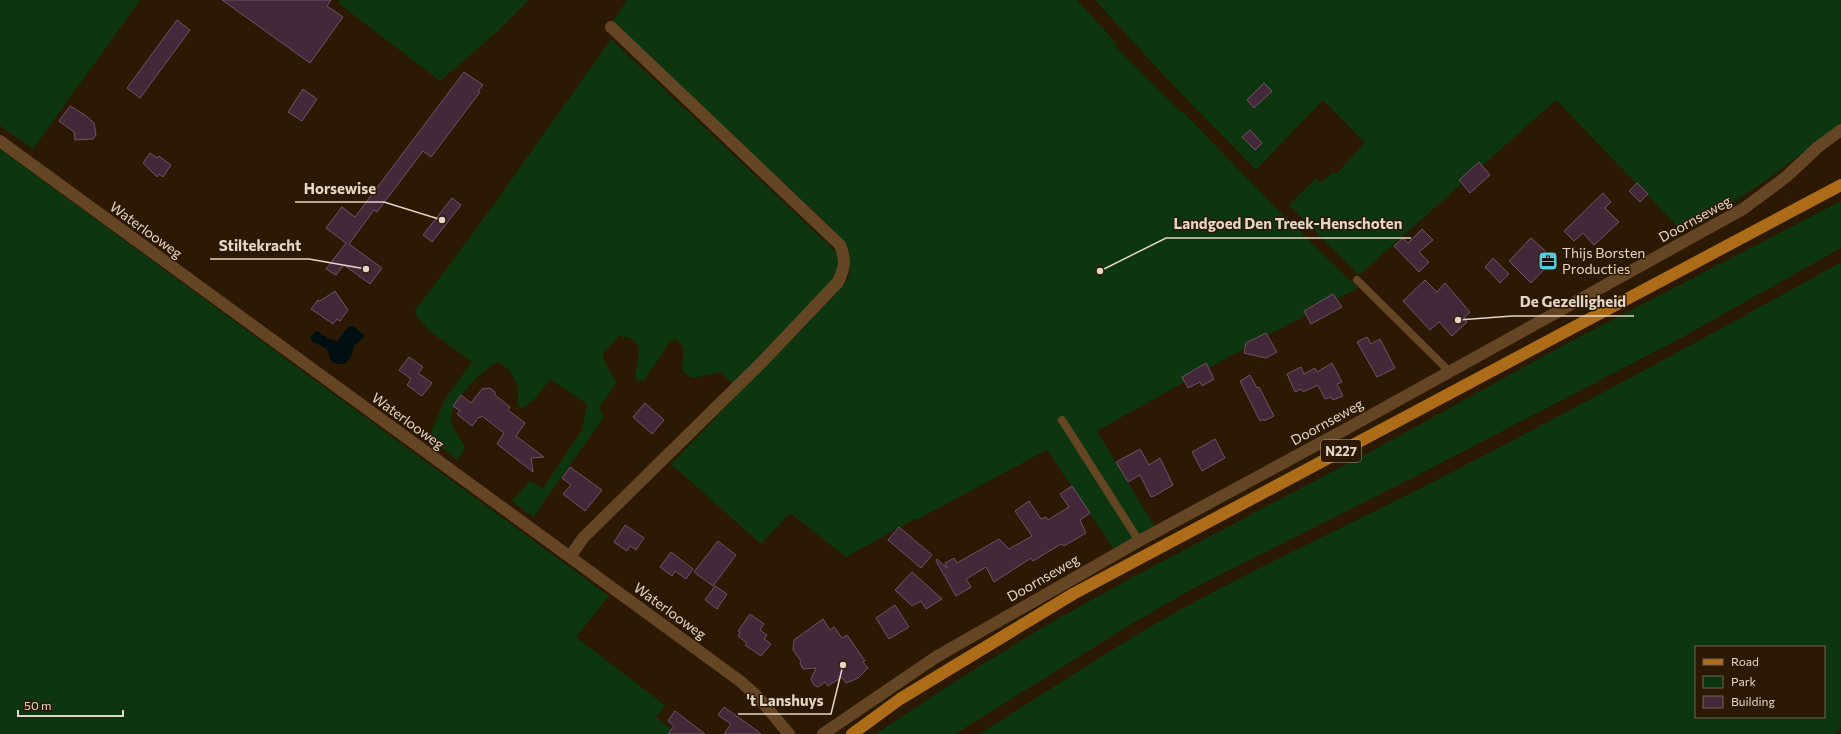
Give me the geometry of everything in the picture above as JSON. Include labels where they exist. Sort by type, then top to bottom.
[{"type":"main road","name":"Doornseweg","points":[[852,734],[900,699],[1072,594],[1841,186]]},
{"type":"street","points":[[570,557],[583,538],[761,363],[838,282],[843,272],[845,258],[840,245],[611,27]]},
{"type":"street","name":"Doornseweg","points":[[823,734],[936,657],[1139,541],[1357,423],[1743,210],[1786,177],[1818,147],[1841,130]]},
{"type":"street","name":"Waterlooweg","points":[[0,141],[740,681],[758,697],[789,734]]},
{"type":"lane","points":[[1357,280],[1449,371]]},
{"type":"lane","points":[[1062,420],[1139,541]]},
{"type":"green space","points":[[0,0],[140,0],[33,149],[0,126]]},
{"type":"green space","points":[[340,0],[529,0],[497,32],[440,81],[338,3]]},
{"type":"green space","points":[[627,0],[1077,0],[1117,44],[1115,46],[1179,110],[1185,114],[1274,206],[1358,288],[1270,334],[1097,431],[1155,527],[1111,551],[1113,548],[1047,450],[846,557],[790,513],[761,544],[671,464],[848,279],[850,259],[845,245],[821,218],[611,24]]},
{"type":"green space","points":[[1095,0],[1841,0],[1841,124],[1761,184],[1695,227],[1691,223],[1680,229],[1556,100],[1359,275],[1289,205],[1316,178],[1320,183],[1333,172],[1336,174],[1365,143],[1323,100],[1256,170],[1168,80]]},
{"type":"green space","points":[[611,39],[832,248],[839,256],[841,266],[832,281],[733,384],[721,372],[693,378],[684,373],[682,368],[684,348],[676,339],[670,342],[644,380],[638,381],[635,378],[639,351],[638,345],[628,338],[619,336],[603,353],[606,365],[616,383],[599,408],[604,417],[533,517],[512,501],[530,481],[543,488],[582,430],[587,404],[550,379],[538,396],[524,407],[519,407],[515,379],[510,371],[498,362],[484,372],[468,387],[455,405],[451,421],[465,448],[457,460],[429,437],[446,397],[472,362],[428,330],[414,312],[495,203]]},
{"type":"green space","points":[[0,149],[609,596],[576,637],[666,706],[656,717],[677,734],[0,734]]},
{"type":"green space","points":[[1841,201],[1841,248],[1681,338],[1416,476],[1192,589],[1138,620],[955,734],[875,734],[951,684],[1043,627],[1129,579],[1379,447],[1560,347]]},
{"type":"green space","points":[[1841,262],[1841,728],[1835,734],[979,734],[1170,615],[1253,571],[1392,503],[1631,377]]},
{"type":"shaded area","points":[[353,326],[365,336],[354,346],[351,357],[345,364],[337,364],[331,361],[327,349],[312,341],[310,337],[317,331],[329,339],[337,341],[348,327]]},
{"type":"building","points":[[222,0],[331,0],[327,6],[343,17],[310,63]]},
{"type":"building","points":[[177,20],[190,30],[140,98],[127,88]]},
{"type":"building","points":[[464,72],[483,85],[478,91],[480,92],[431,157],[423,151],[377,212],[374,210],[349,244],[382,268],[370,284],[344,265],[336,275],[326,269],[346,243],[326,228],[342,207],[355,217]]},
{"type":"building","points":[[1264,83],[1272,91],[1254,108],[1247,100]]},
{"type":"building","points":[[303,89],[317,99],[302,121],[288,112]]},
{"type":"building","points":[[70,106],[85,115],[94,123],[96,135],[93,139],[75,140],[74,132],[59,121]]},
{"type":"building","points":[[1250,130],[1262,143],[1255,150],[1242,137]]},
{"type":"building","points":[[150,153],[157,158],[159,156],[171,165],[163,177],[159,174],[157,177],[143,163]]},
{"type":"building","points":[[1479,162],[1490,175],[1470,193],[1459,180]]},
{"type":"building","points":[[1637,183],[1648,194],[1640,202],[1629,191]]},
{"type":"building","points":[[1603,193],[1611,202],[1605,208],[1619,222],[1594,245],[1583,233],[1574,241],[1564,231]]},
{"type":"building","points":[[452,198],[461,205],[432,242],[423,235]]},
{"type":"building","points":[[1422,229],[1433,240],[1419,252],[1429,262],[1419,272],[1394,246],[1403,238],[1408,243]]},
{"type":"building","points":[[1531,238],[1554,259],[1531,283],[1509,261]]},
{"type":"building","points":[[1493,258],[1509,274],[1500,283],[1485,267]]},
{"type":"building","points":[[1425,280],[1437,292],[1445,283],[1470,312],[1464,318],[1467,322],[1452,336],[1439,322],[1430,330],[1403,301]]},
{"type":"building","points":[[335,291],[348,310],[340,321],[337,319],[333,324],[311,309],[318,300],[320,301]]},
{"type":"building","points":[[1333,294],[1342,307],[1311,324],[1304,311]]},
{"type":"building","points":[[1266,333],[1277,352],[1266,358],[1244,353],[1246,343]]},
{"type":"building","points":[[1367,337],[1371,344],[1380,339],[1395,368],[1377,377],[1357,342]]},
{"type":"building","points":[[409,357],[423,367],[418,373],[432,383],[422,396],[407,385],[411,379],[399,370]]},
{"type":"building","points":[[1206,363],[1214,379],[1202,386],[1200,382],[1188,388],[1182,377]]},
{"type":"building","points":[[1332,363],[1342,382],[1337,384],[1343,396],[1333,400],[1331,397],[1325,399],[1318,385],[1303,392],[1301,389],[1295,392],[1287,374],[1301,367],[1304,374],[1315,368],[1317,372]]},
{"type":"building","points":[[1250,375],[1257,388],[1259,387],[1274,416],[1264,421],[1264,419],[1260,421],[1240,381]]},
{"type":"building","points":[[490,388],[495,392],[495,395],[510,407],[508,410],[525,423],[516,436],[544,457],[531,458],[533,472],[497,444],[504,433],[482,416],[480,418],[479,417],[472,426],[457,414],[460,411],[453,406],[461,395],[471,403],[482,389]]},
{"type":"building","points":[[645,403],[664,420],[652,434],[633,417]]},
{"type":"building","points":[[1215,439],[1225,458],[1202,471],[1192,452]]},
{"type":"building","points":[[1140,449],[1149,465],[1160,458],[1173,485],[1151,497],[1140,475],[1128,482],[1116,462]]},
{"type":"building","points":[[570,467],[602,490],[585,511],[563,494],[571,485],[562,478]]},
{"type":"building","points":[[1072,486],[1090,513],[1080,520],[1086,533],[1064,546],[1061,544],[1033,561],[1031,558],[994,582],[986,567],[966,579],[971,587],[956,596],[936,561],[937,559],[947,568],[945,563],[954,558],[957,563],[999,539],[1009,549],[1032,536],[1015,511],[1029,501],[1041,519],[1046,517],[1048,520],[1069,507],[1060,494]]},
{"type":"building","points":[[625,525],[644,538],[636,550],[630,546],[627,551],[614,542]]},
{"type":"building","points":[[899,527],[932,555],[921,568],[888,540]]},
{"type":"building","points":[[718,541],[736,555],[713,586],[694,572]]},
{"type":"building","points":[[671,552],[693,569],[686,579],[675,571],[672,576],[660,567]]},
{"type":"building","points":[[912,572],[942,599],[926,609],[921,601],[912,606],[895,590]]},
{"type":"building","points":[[715,586],[727,594],[717,609],[705,600]]},
{"type":"building","points":[[895,605],[909,627],[889,639],[876,618]]},
{"type":"building","points":[[750,614],[764,624],[760,630],[767,635],[764,639],[771,644],[761,656],[745,645],[747,643],[738,636],[740,633],[738,631]]},
{"type":"building","points":[[823,619],[830,630],[834,627],[842,638],[847,635],[865,661],[863,662],[868,668],[858,678],[846,683],[842,677],[828,686],[825,682],[818,687],[814,685],[811,679],[816,668],[803,669],[800,663],[801,661],[793,650],[794,640]]},
{"type":"building","points":[[724,707],[761,734],[724,734],[731,724],[718,715]]},
{"type":"building","points":[[675,711],[705,734],[668,734],[674,726],[668,721]]},
{"type":"place","name":"Horsewise","points":[[442,220]]},
{"type":"place","name":"Thijs Borsten Producties","points":[[1548,261]]},
{"type":"place","name":"Stiltekracht","points":[[366,269]]},
{"type":"place","name":"Landgoed Den Treek-Henschoten","points":[[1100,271]]},
{"type":"place","name":"De Gezelligheid","points":[[1458,320]]},
{"type":"place","name":"'t Lanshuys","points":[[843,665]]}]
